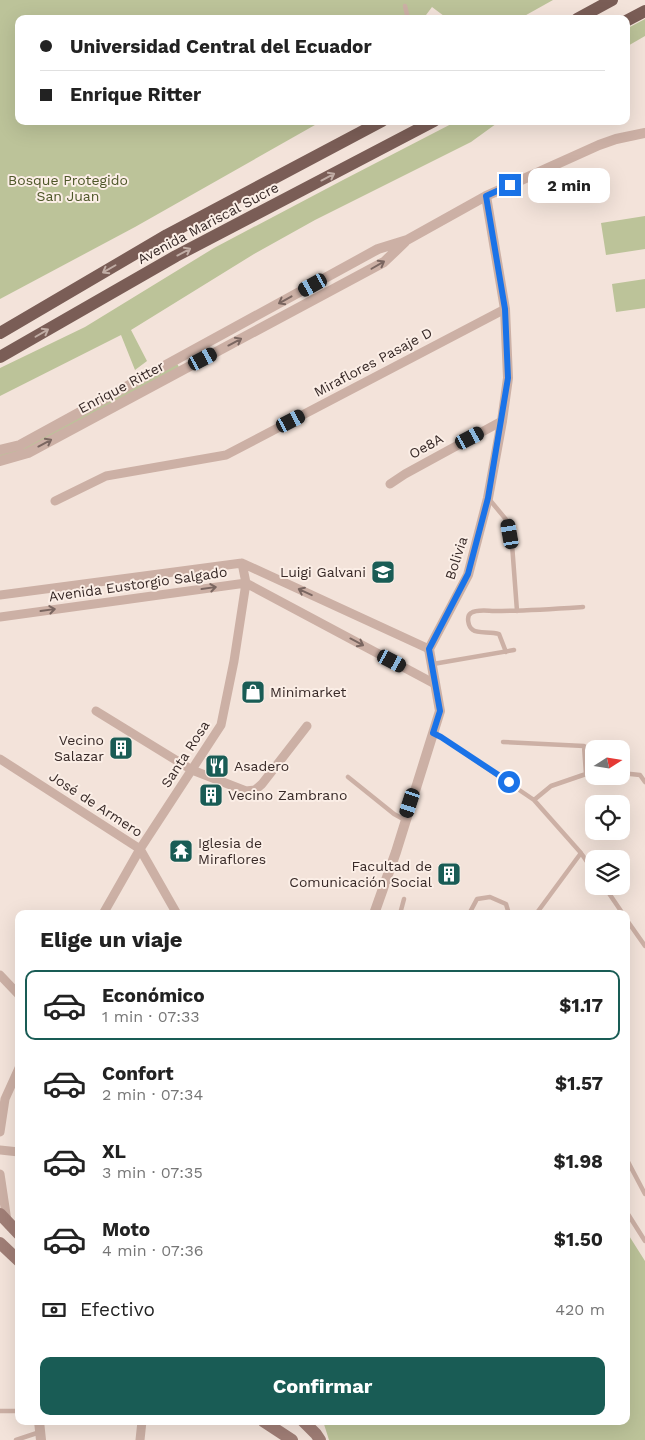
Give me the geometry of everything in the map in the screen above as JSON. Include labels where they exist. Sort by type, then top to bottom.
[{"type":"main road","points":[[584,15],[612,0]]},
{"type":"main road","points":[[630,19],[645,11]]},
{"type":"main road","name":"Avenida Mariscal Sucre","points":[[0,333],[167,235],[374,125]]},
{"type":"main road","name":"Avenida Mariscal Sucre","points":[[1,353],[176,256],[426,125]]},
{"type":"main road","points":[[0,324],[57,299]]},
{"type":"main road","points":[[4,1218],[15,1230]]},
{"type":"main road","points":[[0,1243],[15,1257]]},
{"type":"main road","points":[[269,1425],[292,1440]]},
{"type":"main road","points":[[307,1425],[317,1434]]},
{"type":"street","name":"Enrique Ritter","points":[[0,450],[20,445],[378,249],[407,240],[486,196],[599,145],[616,139],[645,133]]},
{"type":"street","name":"Bolivia","points":[[429,649],[468,574],[488,498],[508,378],[505,309],[486,196]]},
{"type":"street","name":"Enrique Ritter","points":[[0,461],[28,453],[384,262],[407,240]]},
{"type":"street","name":"Miraflores Pasaje D","points":[[54,501],[106,476],[226,455],[505,309]]},
{"type":"street","name":"Oe8A","points":[[390,484],[502,421]]},
{"type":"street","name":"Avenida Eustorgio Salgado","points":[[0,595],[242,563],[429,649]]},
{"type":"street","name":"Santa Rosa","points":[[104,910],[140,849],[221,725],[234,661],[246,583],[242,563]]},
{"type":"street","name":"Avenida Eustorgio Salgado","points":[[0,617],[246,583],[435,684]]},
{"type":"street","points":[[375,910],[396,852],[440,711],[429,649]]},
{"type":"street","points":[[96,711],[192,770],[246,791],[255,790],[262,784],[307,726]]},
{"type":"street","name":"José de Armero","points":[[0,759],[140,849],[175,910]]},
{"type":"street","points":[[0,975],[15,991]]},
{"type":"street","points":[[0,1132],[2,1100],[15,1076]]},
{"type":"street","points":[[0,1150],[15,1152]]},
{"type":"street","points":[[0,1174],[4,1218]]},
{"type":"street","points":[[140,1440],[142,1425]]},
{"type":"lane","points":[[405,6],[407,15]]},
{"type":"lane","points":[[488,498],[508,523],[512,544],[517,611]]},
{"type":"lane","points":[[506,652],[499,634],[472,629],[468,618],[471,613],[583,607]]},
{"type":"lane","points":[[433,664],[514,650]]},
{"type":"lane","points":[[433,733],[534,800],[585,859]]},
{"type":"lane","points":[[503,742],[584,746],[585,760]]},
{"type":"lane","points":[[534,800],[552,786],[585,774]]},
{"type":"lane","points":[[630,774],[640,776],[645,782]]},
{"type":"lane","points":[[348,777],[394,814],[405,820]]},
{"type":"lane","points":[[539,910],[581,853]]},
{"type":"lane","points":[[610,895],[620,910]]},
{"type":"lane","points":[[471,910],[477,899],[490,897],[506,904],[508,910]]},
{"type":"lane","points":[[401,910],[404,899]]},
{"type":"lane","points":[[630,925],[645,946]]},
{"type":"lane","points":[[630,1166],[645,1194]]},
{"type":"lane","points":[[630,1218],[645,1242]]},
{"type":"lane","points":[[0,1411],[15,1411]]},
{"type":"lane","points":[[16,1440],[40,1431]]},
{"type":"green space","name":"Bosque Protegido San Juan","points":[[0,0],[553,0],[526,15],[443,15],[432,7],[426,15],[15,15],[15,125],[315,125],[135,227],[0,299]]},
{"type":"green space","points":[[645,19],[645,36],[630,45],[630,27]]},
{"type":"green space","points":[[449,125],[494,125],[471,142],[315,220],[254,254],[131,330],[147,361],[135,370],[121,335],[0,396],[0,368],[85,327],[214,248]]},
{"type":"green space","points":[[645,216],[645,249],[606,255],[601,223]]},
{"type":"green space","points":[[645,279],[645,308],[616,312],[612,284]]},
{"type":"green space","points":[[174,358],[180,369],[26,451],[0,458],[0,453]]},
{"type":"green space","points":[[630,1237],[645,1261],[645,1440],[329,1440],[324,1425],[630,1425]]},
{"type":"place","name":"Luigi Galvani","points":[[383,572]]},
{"type":"place","name":"Minimarket","points":[[253,692]]},
{"type":"place","name":"Vecino Salazar","points":[[121,748]]},
{"type":"place","name":"Asadero","points":[[217,766]]},
{"type":"place","name":"Vecino Zambrano","points":[[211,795]]},
{"type":"place","name":"Iglesia de Miraflores","points":[[181,851]]},
{"type":"place","name":"Facultad de Comunicación Social","points":[[449,874]]},
{"type":"route","points":[[509,782],[433,733],[440,711],[429,649],[468,574],[488,498],[502,421],[508,378],[505,309],[486,196],[510,185]]}]
